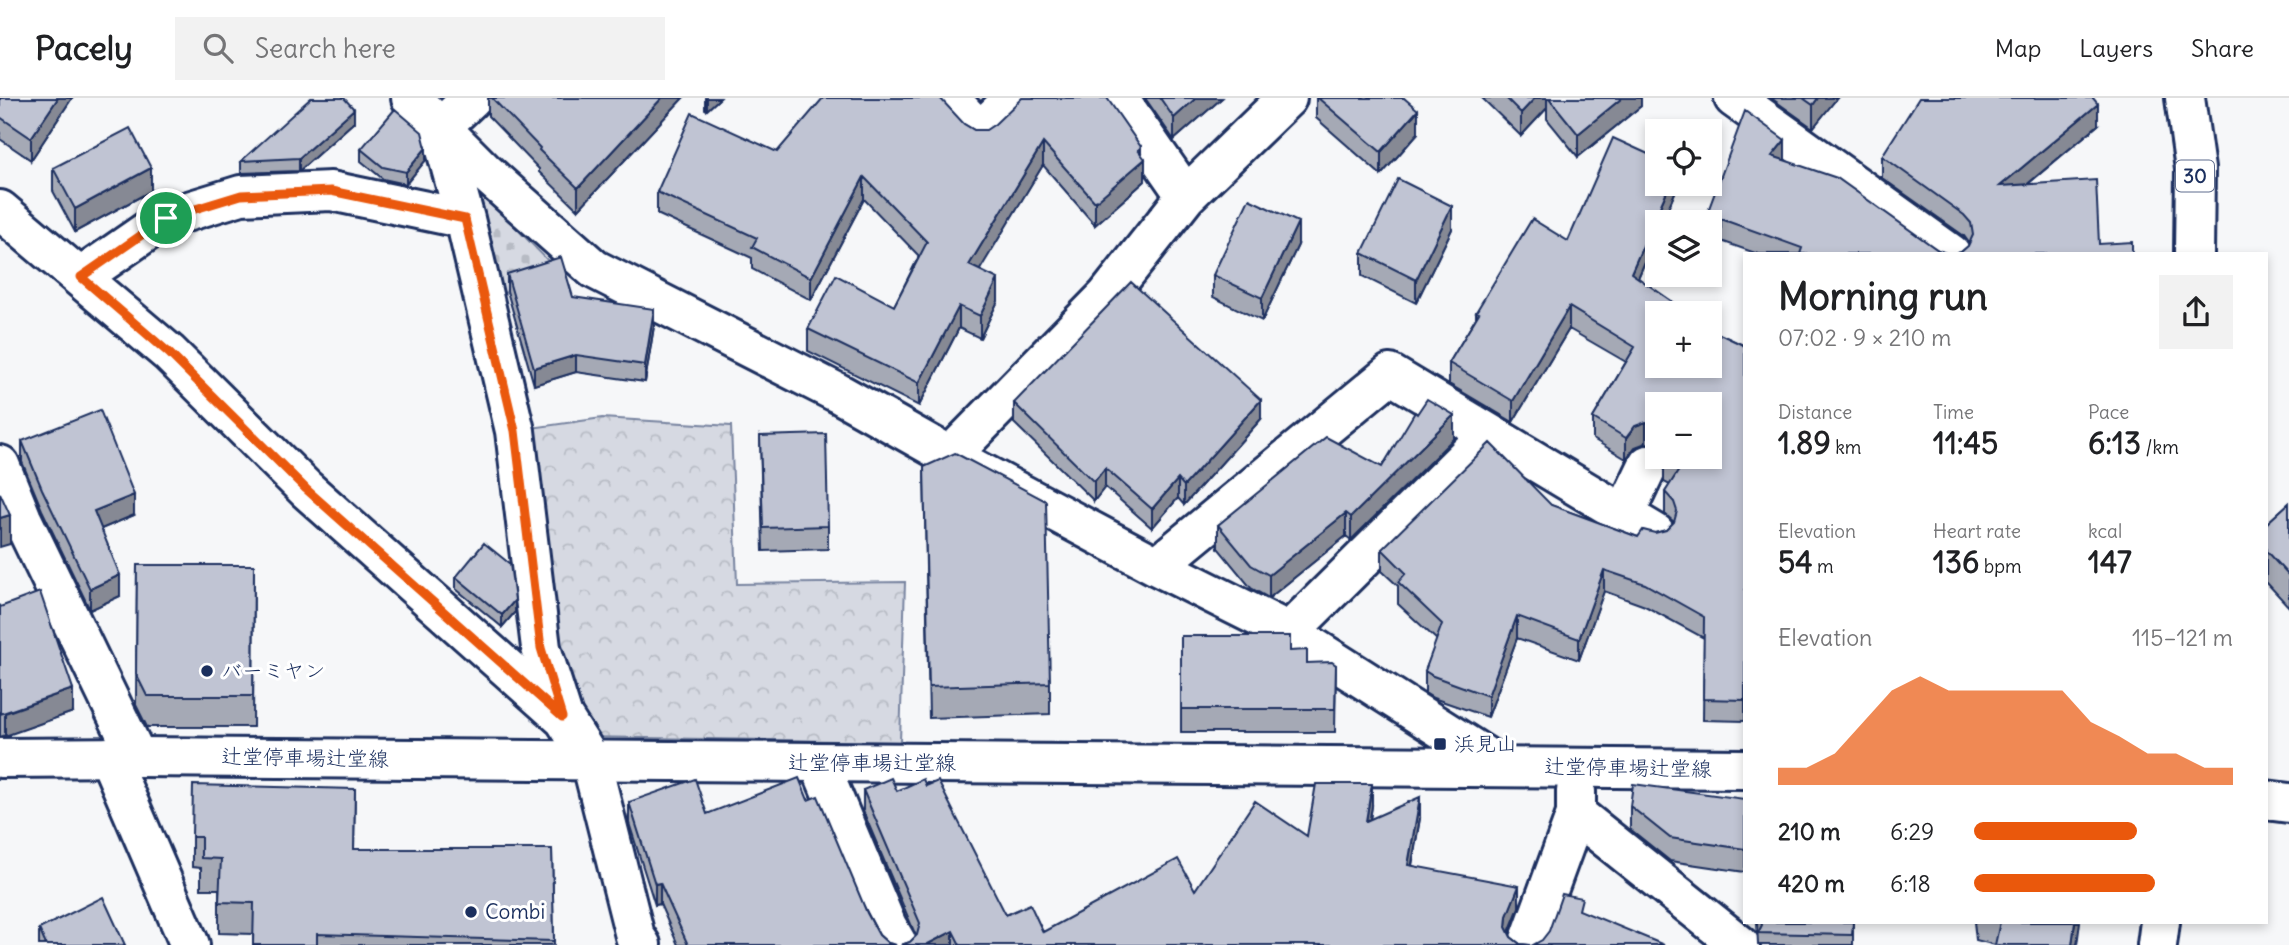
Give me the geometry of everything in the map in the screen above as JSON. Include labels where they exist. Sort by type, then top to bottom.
[{"type":"street","points":[[411,98],[440,128],[594,269],[838,393],[1157,566],[1289,632],[1500,766]]},
{"type":"street","points":[[440,128],[472,98]]},
{"type":"street","points":[[949,98],[980,131],[1014,98]]},
{"type":"street","points":[[1118,98],[1186,196]]},
{"type":"street","points":[[950,456],[1107,296],[1186,196],[1287,98]]},
{"type":"street","points":[[1734,98],[1948,252]]},
{"type":"street","name":"30","points":[[2185,98],[2195,169],[2194,252]]},
{"type":"street","points":[[440,128],[465,219],[515,431],[541,648],[562,717]]},
{"type":"street","points":[[81,277],[166,218],[241,195],[331,191],[465,219]]},
{"type":"street","points":[[0,210],[169,353],[306,489],[562,717],[591,761],[637,942]]},
{"type":"street","points":[[1157,566],[1390,374],[1640,524],[1647,469]]},
{"type":"street","points":[[1289,632],[1489,434]]},
{"type":"street","points":[[0,466],[123,757],[190,945]]},
{"type":"street","name":"辻堂停車場辻堂線","points":[[0,758],[1743,769]]},
{"type":"street","points":[[819,762],[887,926],[898,945]]},
{"type":"street","points":[[1528,945],[1576,814],[1577,767]]},
{"type":"street","points":[[2268,800],[2289,803]]},
{"type":"street","points":[[1576,814],[1740,945]]},
{"type":"street","points":[[2157,945],[2160,924]]},
{"type":"green space","points":[[447,157],[561,274],[489,298]]},
{"type":"green space","points":[[602,418],[731,426],[737,584],[905,582],[900,742],[583,737],[558,655],[531,428]]},
{"type":"building","points":[[0,98],[58,98],[31,138],[0,117]]},
{"type":"building","points":[[311,98],[344,98],[354,109],[299,158],[241,161]]},
{"type":"building","points":[[492,98],[662,98],[578,188]]},
{"type":"building","points":[[823,98],[940,98],[964,124],[974,130],[986,130],[1022,98],[1107,98],[1141,147],[1138,150],[1145,159],[1095,202],[1043,143],[969,265],[998,279],[980,316],[959,306],[919,383],[808,329],[836,275],[894,306],[927,242],[864,177],[811,278],[752,247],[757,238],[657,192],[692,113],[777,152]]},
{"type":"building","points":[[1160,98],[1196,98],[1174,118]]},
{"type":"building","points":[[1318,98],[1404,98],[1418,110],[1381,152]]},
{"type":"building","points":[[1506,98],[1535,98],[1521,113]]},
{"type":"building","points":[[1549,98],[1622,98],[1578,134]]},
{"type":"building","points":[[1803,98],[1818,98],[1813,105]]},
{"type":"building","points":[[1919,98],[2093,98],[2098,104],[2000,186],[2096,180],[2099,244],[2132,242],[2132,252],[1961,252],[1968,246],[1973,235],[1971,223],[1964,215],[1882,156]]},
{"type":"building","points":[[395,109],[422,132],[426,148],[406,172],[383,167],[361,149]]},
{"type":"building","points":[[1745,111],[1785,140],[1772,156],[1837,178],[1943,252],[1801,252],[1802,248],[1722,219],[1722,210],[1708,210],[1714,196],[1722,196],[1722,173]]},
{"type":"building","points":[[130,128],[151,168],[75,209],[53,168]]},
{"type":"building","points":[[1613,138],[1645,153],[1645,196],[1665,196],[1659,210],[1645,210],[1645,241],[1631,273],[1645,283],[1645,287],[1651,287],[1672,301],[1645,301],[1645,378],[1722,378],[1722,335],[1743,345],[1743,700],[1703,699],[1704,617],[1645,584],[1604,570],[1579,639],[1517,616],[1488,696],[1425,671],[1442,624],[1398,582],[1406,573],[1382,549],[1490,443],[1551,505],[1638,537],[1643,530],[1655,533],[1666,530],[1674,522],[1677,511],[1674,502],[1665,492],[1678,469],[1722,469],[1722,392],[1645,392],[1645,422],[1635,426],[1626,438],[1593,418],[1635,347],[1569,307],[1513,401],[1449,363],[1532,219],[1568,241]]},
{"type":"building","points":[[1398,179],[1452,206],[1416,280],[1362,253]]},
{"type":"building","points":[[1249,199],[1298,222],[1262,298],[1213,275]]},
{"type":"building","points":[[561,257],[573,297],[654,309],[645,365],[576,355],[534,368],[507,274]]},
{"type":"building","points":[[1131,282],[1261,400],[1184,486],[1178,479],[1152,509],[1105,468],[1094,482],[1014,403]]},
{"type":"building","points":[[1427,399],[1454,415],[1351,517],[1346,513],[1269,575],[1251,565],[1218,525],[1326,437],[1382,467],[1415,412],[1417,414]]},
{"type":"building","points":[[100,410],[134,495],[94,511],[120,575],[90,589],[22,441]]},
{"type":"building","points":[[826,434],[828,526],[763,528],[760,436]]},
{"type":"building","points":[[955,453],[1046,501],[1050,683],[929,687],[924,467]]},
{"type":"building","points":[[0,493],[10,515],[0,518]]},
{"type":"building","points":[[2289,503],[2289,576],[2268,553],[2268,522]]},
{"type":"building","points":[[484,543],[510,564],[515,600],[502,615],[456,577]]},
{"type":"building","points":[[137,565],[254,565],[253,696],[147,696],[136,674]]},
{"type":"building","points":[[40,592],[73,689],[0,714],[0,607]]},
{"type":"building","points":[[1181,636],[1290,636],[1290,651],[1307,650],[1307,663],[1332,662],[1336,665],[1335,709],[1181,709]]},
{"type":"building","points":[[799,778],[808,800],[818,796],[867,913],[879,935],[888,943],[896,945],[688,945],[660,883],[655,884],[629,802],[695,779],[707,814]]},
{"type":"building","points":[[891,778],[897,791],[923,779],[926,786],[938,781],[1006,915],[1030,904],[1043,932],[1178,859],[1195,890],[1255,801],[1307,836],[1316,784],[1372,784],[1366,821],[1420,797],[1408,865],[1519,886],[1507,916],[1506,927],[1511,937],[1520,944],[1530,945],[960,945],[953,931],[926,945],[901,945],[910,942],[917,935],[920,923],[863,790]]},
{"type":"building","points":[[1633,784],[1743,799],[1743,849],[1670,838],[1630,806]]},
{"type":"building","points":[[193,785],[355,789],[354,849],[552,849],[554,941],[317,934],[317,945],[253,945],[254,903],[219,902],[221,859],[201,858],[201,837],[192,837]]},
{"type":"building","points":[[1562,894],[1582,898],[1579,910],[1664,945],[1533,945],[1542,940],[1549,931]]},
{"type":"building","points":[[103,897],[125,945],[46,945],[39,929]]},
{"type":"building","points":[[1853,924],[1852,935],[1758,933],[1762,925]]},
{"type":"building","points":[[2000,924],[2075,924],[2072,945],[1995,945]]},
{"type":"place","name":"バーミヤン","points":[[207,671]]},
{"type":"place","name":"浜見山","points":[[1440,744]]},
{"type":"place","name":"Combi","points":[[471,912]]},
{"type":"route","points":[[331,191],[465,219],[515,431],[541,648],[562,717],[306,489],[169,353],[81,277],[166,218],[241,195],[331,191]]}]
